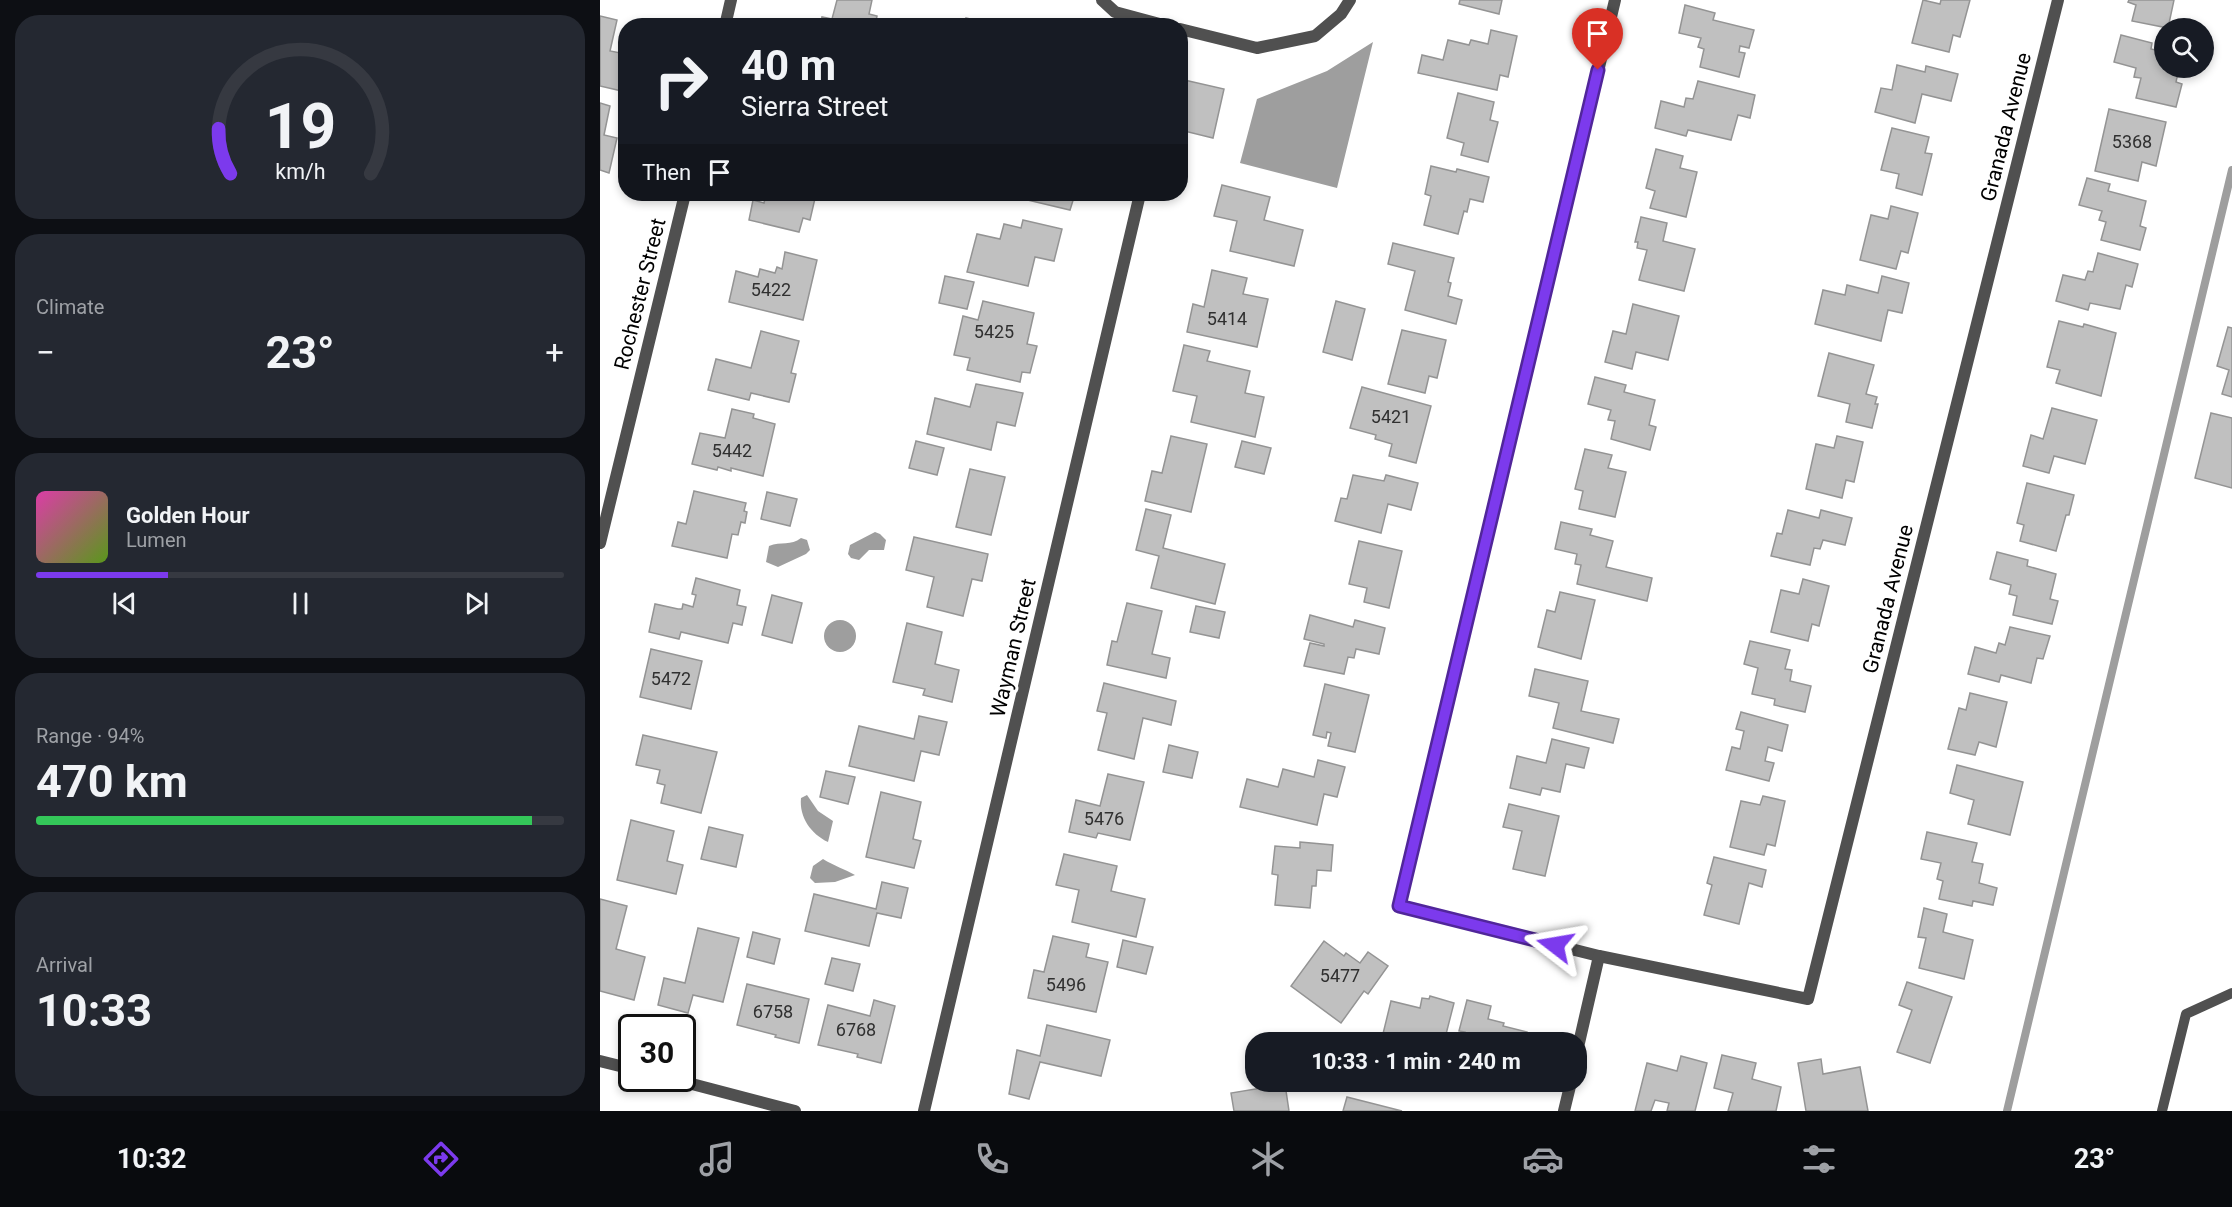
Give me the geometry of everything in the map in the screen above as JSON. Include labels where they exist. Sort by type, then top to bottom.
[{"type":"street","points":[[727,18],[731,0]]},
{"type":"street","points":[[1102,0],[1115,12],[1137,18]]},
{"type":"street","points":[[1188,31],[1257,48],[1315,36],[1341,14],[1350,0]]},
{"type":"street","points":[[1582,1032],[1599,956],[1399,906],[1615,0]]},
{"type":"street","name":"Granada Avenue","points":[[1599,956],[1808,999],[2058,0]]},
{"type":"street","name":"Rochester Street","points":[[600,543],[683,201]]},
{"type":"street","name":"Wayman Street","points":[[924,1111],[1138,201]]},
{"type":"street","points":[[600,1061],[618,1066]]},
{"type":"street","points":[[696,1085],[795,1111]]},
{"type":"street","points":[[1564,1111],[1569,1092]]},
{"type":"lane","points":[[2162,1111],[2186,1014],[2232,993]]},
{"type":"shaded area","points":[[1373,42],[1337,188],[1240,163],[1257,99],[1327,71]]},
{"type":"shaded area","points":[[875,532],[886,540],[884,550],[869,550],[859,560],[851,558],[848,554],[850,545]]},
{"type":"shaded area","points":[[801,538],[807,540],[810,550],[806,554],[778,567],[766,562],[769,546],[793,542]]},
{"type":"shaded area","points":[[840,620],[851,625],[856,636],[851,647],[840,652],[829,647],[824,636],[829,625]]},
{"type":"shaded area","points":[[807,795],[818,811],[833,821],[828,842],[811,830],[804,818],[801,798]]},
{"type":"shaded area","points":[[823,859],[855,875],[835,882],[815,883],[810,878],[813,866]]},
{"type":"building","points":[[837,0],[872,0],[869,14],[877,16],[877,18],[832,18]]},
{"type":"building","points":[[1460,0],[1502,0],[1499,14],[1459,4]]},
{"type":"building","points":[[1923,0],[1940,4],[1941,0],[1970,0],[1960,37],[1953,35],[1949,52],[1912,43]]},
{"type":"building","points":[[2129,0],[2174,0],[2170,18],[2154,18],[2154,25],[2132,21],[2136,5],[2128,2]]},
{"type":"building","points":[[1685,5],[1715,13],[1713,20],[1754,30],[1749,48],[1740,46],[1739,52],[1745,53],[1739,77],[1700,67],[1704,49],[1698,47],[1701,38],[1679,33]]},
{"type":"building","points":[[600,16],[617,20],[610,51],[618,52],[618,90],[600,86]]},
{"type":"building","points":[[1491,30],[1517,36],[1508,77],[1500,75],[1497,90],[1418,73],[1422,55],[1443,60],[1448,40],[1469,45],[1471,40],[1488,44]]},
{"type":"building","points":[[2121,35],[2152,43],[2154,78],[2177,78],[2176,82],[2182,84],[2176,107],[2136,98],[2141,78],[2134,77],[2136,68],[2114,62]]},
{"type":"building","points":[[1897,65],[1925,72],[1926,66],[1958,74],[1951,101],[1922,94],[1915,123],[1875,112],[1881,88],[1892,90]]},
{"type":"building","points":[[1188,81],[1224,89],[1213,138],[1188,132]]},
{"type":"building","points":[[1698,81],[1755,95],[1750,118],[1738,115],[1731,140],[1688,130],[1686,136],[1655,128],[1661,101],[1684,107],[1686,98],[1693,99]]},
{"type":"building","points":[[1458,93],[1494,102],[1490,120],[1498,122],[1488,162],[1461,155],[1464,143],[1447,138]]},
{"type":"building","points":[[600,103],[610,106],[604,135],[617,138],[609,173],[600,170]]},
{"type":"building","points":[[2109,109],[2166,122],[2156,166],[2142,162],[2138,181],[2095,171]]},
{"type":"building","points":[[1892,128],[1929,137],[1925,153],[1932,154],[1922,195],[1896,188],[1899,174],[1881,170]]},
{"type":"building","points":[[1656,149],[1683,156],[1680,168],[1697,172],[1686,217],[1650,208],[1655,191],[1646,188]]},
{"type":"building","points":[[1431,166],[1456,172],[1457,169],[1489,177],[1483,202],[1470,199],[1458,234],[1424,225],[1431,196],[1425,194]]},
{"type":"building","points":[[2087,178],[2110,184],[2108,191],[2146,201],[2140,226],[2146,228],[2140,250],[2101,240],[2106,222],[2099,220],[2102,211],[2079,205]]},
{"type":"building","points":[[1222,185],[1270,197],[1264,220],[1303,230],[1294,266],[1230,251],[1237,221],[1214,216]]},
{"type":"building","points":[[753,201],[764,203],[764,201],[814,201],[810,220],[803,218],[799,232],[749,220]]},
{"type":"building","points":[[1032,201],[1073,201],[1070,210]]},
{"type":"building","points":[[1891,206],[1918,213],[1908,253],[1901,251],[1896,269],[1860,260],[1871,215],[1888,219]]},
{"type":"building","points":[[1641,217],[1667,223],[1663,241],[1695,249],[1684,291],[1639,280],[1647,250],[1637,248],[1638,242],[1635,242]]},
{"type":"building","points":[[1023,220],[1062,229],[1054,261],[1035,257],[1028,286],[967,272],[977,234],[1000,239],[1004,224],[1021,228]]},
{"type":"building","points":[[1393,243],[1454,258],[1448,282],[1451,283],[1448,296],[1462,300],[1456,324],[1405,310],[1415,271],[1388,264]]},
{"type":"building","points":[[785,252],[817,260],[803,320],[729,302],[736,271],[758,277],[760,269],[775,273],[777,267],[782,269]]},
{"type":"building","points":[[2098,253],[2138,264],[2132,287],[2126,285],[2120,309],[2090,303],[2088,310],[2056,301],[2063,275],[2085,280],[2088,271],[2093,272]]},
{"type":"building","points":[[1212,270],[1247,278],[1243,294],[1268,299],[1257,347],[1187,332],[1193,304],[1204,307]]},
{"type":"building","points":[[945,276],[974,282],[967,309],[939,303]]},
{"type":"building","points":[[1882,276],[1909,283],[1902,313],[1888,310],[1881,341],[1815,324],[1823,290],[1845,295],[1847,285],[1878,293]]},
{"type":"building","points":[[983,301],[1034,313],[1027,344],[1037,346],[1030,373],[1022,372],[1020,382],[967,370],[970,358],[954,355],[963,316],[978,320]]},
{"type":"building","points":[[1336,301],[1365,309],[1352,360],[1323,352]]},
{"type":"building","points":[[1633,304],[1679,316],[1668,360],[1636,352],[1632,369],[1605,362],[1613,331],[1626,334]]},
{"type":"building","points":[[2059,321],[2083,327],[2084,324],[2116,333],[2101,396],[2056,383],[2060,370],[2047,367]]},
{"type":"building","points":[[2228,327],[2232,328],[2232,397],[2222,394],[2229,370],[2217,366]]},
{"type":"building","points":[[1402,330],[1446,340],[1437,378],[1429,376],[1425,393],[1388,384]]},
{"type":"building","points":[[761,331],[799,341],[791,373],[796,374],[789,402],[751,393],[749,400],[708,390],[716,359],[751,368]]},
{"type":"building","points":[[1184,345],[1210,351],[1207,361],[1250,371],[1245,393],[1264,397],[1255,437],[1191,422],[1197,396],[1173,391]]},
{"type":"building","points":[[1829,353],[1874,365],[1866,394],[1877,397],[1875,404],[1878,404],[1872,428],[1846,422],[1850,404],[1818,396]]},
{"type":"building","points":[[1595,377],[1626,385],[1624,392],[1655,400],[1649,425],[1656,427],[1650,450],[1611,439],[1615,421],[1608,420],[1611,410],[1588,404]]},
{"type":"building","points":[[976,384],[1023,393],[1015,426],[997,422],[991,450],[927,434],[935,398],[970,407]]},
{"type":"building","points":[[1362,387],[1431,406],[1416,463],[1389,456],[1392,444],[1375,439],[1376,435],[1350,428]]},
{"type":"building","points":[[2052,408],[2097,420],[2085,464],[2054,456],[2049,473],[2023,466],[2031,435],[2043,439]]},
{"type":"building","points":[[732,409],[754,414],[753,418],[775,424],[763,476],[731,468],[731,471],[718,467],[717,470],[692,464],[700,433],[725,438]]},
{"type":"building","points":[[2211,413],[2232,418],[2232,488],[2195,478]]},
{"type":"building","points":[[1171,436],[1207,444],[1191,512],[1145,501],[1152,471],[1162,473]]},
{"type":"building","points":[[1837,436],[1863,442],[1854,482],[1846,480],[1842,498],[1806,489],[1816,444],[1834,448]]},
{"type":"building","points":[[916,441],[944,448],[937,475],[909,468]]},
{"type":"building","points":[[1242,441],[1271,448],[1264,474],[1235,467]]},
{"type":"building","points":[[1585,449],[1612,455],[1608,468],[1626,472],[1615,517],[1579,509],[1583,491],[1575,489]]},
{"type":"building","points":[[970,469],[1005,477],[991,535],[956,527]]},
{"type":"building","points":[[1353,475],[1384,481],[1386,475],[1418,483],[1411,510],[1388,504],[1381,533],[1335,521],[1341,498],[1347,499]]},
{"type":"building","points":[[2027,483],[2074,495],[2056,551],[2020,541],[2024,525],[2017,523]]},
{"type":"building","points":[[694,491],[746,503],[745,523],[741,522],[738,535],[732,534],[727,558],[672,546],[678,522],[686,524]]},
{"type":"building","points":[[767,492],[797,499],[790,526],[761,519]]},
{"type":"building","points":[[1146,509],[1171,515],[1163,548],[1225,564],[1215,604],[1151,588],[1159,556],[1136,550]]},
{"type":"building","points":[[1788,510],[1819,518],[1821,510],[1852,518],[1845,545],[1823,540],[1820,549],[1814,548],[1810,565],[1771,556],[1777,533],[1782,534]]},
{"type":"building","points":[[1561,522],[1592,529],[1590,535],[1613,541],[1606,567],[1652,578],[1647,601],[1577,584],[1581,565],[1575,564],[1577,554],[1555,549]]},
{"type":"building","points":[[914,537],[988,554],[982,581],[972,579],[963,616],[927,607],[934,577],[906,570]]},
{"type":"building","points":[[1359,541],[1402,551],[1389,608],[1364,602],[1367,588],[1349,584]]},
{"type":"building","points":[[1997,552],[2028,560],[2027,566],[2056,574],[2050,599],[2058,601],[2052,624],[2013,615],[2017,596],[2009,594],[2011,585],[1990,579]]},
{"type":"building","points":[[696,578],[740,590],[737,605],[746,607],[742,625],[733,623],[728,643],[681,632],[679,639],[649,632],[655,604],[678,609],[682,609],[683,604],[693,607],[696,595],[692,594]]},
{"type":"building","points":[[1803,579],[1829,586],[1819,626],[1812,624],[1808,641],[1771,632],[1781,590],[1799,594]]},
{"type":"building","points":[[1560,592],[1595,600],[1581,659],[1538,647],[1547,610],[1555,612]]},
{"type":"building","points":[[772,595],[802,603],[792,643],[762,635]]},
{"type":"building","points":[[1127,603],[1162,611],[1152,654],[1170,658],[1166,678],[1107,665],[1112,641],[1117,642]]},
{"type":"building","points":[[1196,606],[1225,612],[1219,638],[1190,632]]},
{"type":"building","points":[[1310,615],[1353,627],[1355,620],[1385,628],[1379,654],[1356,649],[1354,658],[1348,657],[1344,674],[1304,666],[1310,643],[1324,646],[1324,644],[1304,639]]},
{"type":"building","points":[[907,623],[942,632],[935,664],[959,670],[952,702],[923,695],[925,689],[893,682]]},
{"type":"building","points":[[2010,627],[2050,636],[2043,659],[2037,658],[2031,683],[2001,675],[1999,682],[1968,674],[1975,647],[1996,653],[1999,643],[2005,645]]},
{"type":"building","points":[[1750,641],[1790,650],[1785,669],[1792,670],[1790,681],[1811,686],[1805,712],[1774,705],[1775,699],[1752,694],[1758,668],[1744,664]]},
{"type":"building","points":[[651,649],[702,661],[691,709],[640,697]]},
{"type":"building","points":[[1535,669],[1588,681],[1581,711],[1619,719],[1613,743],[1553,728],[1559,703],[1529,696]]},
{"type":"building","points":[[1104,683],[1176,701],[1171,725],[1143,718],[1134,759],[1098,750],[1107,713],[1097,711]]},
{"type":"building","points":[[1325,684],[1369,695],[1355,752],[1328,746],[1331,733],[1327,732],[1326,738],[1313,735]]},
{"type":"building","points":[[1970,693],[2007,702],[1996,747],[1979,742],[1975,755],[1948,749],[1959,708],[1966,710]]},
{"type":"building","points":[[1741,712],[1788,725],[1782,751],[1768,747],[1765,761],[1774,763],[1769,781],[1726,770],[1732,747],[1740,749],[1744,731],[1736,729]]},
{"type":"building","points":[[919,716],[947,722],[939,755],[921,751],[914,781],[849,766],[859,726],[914,739]]},
{"type":"building","points":[[643,735],[717,752],[701,813],[661,803],[665,785],[657,783],[660,770],[636,765]]},
{"type":"building","points":[[1552,739],[1589,748],[1584,768],[1566,764],[1560,792],[1542,788],[1540,795],[1510,788],[1517,756],[1546,763]]},
{"type":"building","points":[[1169,745],[1198,752],[1192,778],[1163,772]]},
{"type":"building","points":[[1318,760],[1345,767],[1337,797],[1324,794],[1317,825],[1240,807],[1247,779],[1278,787],[1283,769],[1314,777]]},
{"type":"building","points":[[1957,765],[2023,782],[2010,835],[1968,824],[1974,800],[1950,793]]},
{"type":"building","points":[[826,771],[855,777],[848,804],[820,797]]},
{"type":"building","points":[[1108,774],[1144,782],[1130,840],[1098,833],[1096,838],[1069,832],[1076,800],[1100,806]]},
{"type":"building","points":[[881,792],[921,802],[913,839],[921,841],[914,868],[866,857]]},
{"type":"building","points":[[1763,796],[1785,801],[1775,846],[1767,844],[1764,855],[1730,847],[1741,801],[1760,805]]},
{"type":"building","points":[[1509,804],[1559,816],[1545,876],[1513,869],[1522,831],[1503,827]]},
{"type":"building","points":[[631,820],[674,831],[667,861],[683,865],[676,894],[617,880]]},
{"type":"building","points":[[709,827],[743,835],[736,867],[701,859]]},
{"type":"building","points":[[1927,832],[1977,843],[1972,862],[1983,864],[1979,883],[1997,888],[1993,905],[1973,901],[1972,906],[1939,899],[1943,881],[1937,879],[1941,863],[1921,859]]},
{"type":"building","points":[[1300,842],[1333,845],[1331,871],[1317,870],[1316,886],[1312,886],[1310,908],[1275,905],[1278,875],[1272,874],[1275,846],[1300,848]]},
{"type":"building","points":[[1064,854],[1117,866],[1111,891],[1145,899],[1136,937],[1072,922],[1079,890],[1056,885]]},
{"type":"building","points":[[1714,857],[1766,870],[1762,887],[1749,883],[1739,924],[1704,915],[1712,885],[1707,883]]},
{"type":"building","points":[[882,882],[908,888],[901,918],[877,913],[869,946],[805,931],[814,894],[876,909]]},
{"type":"building","points":[[600,899],[627,906],[616,949],[645,957],[634,1000],[600,991]]},
{"type":"building","points":[[1924,908],[1947,914],[1943,932],[1973,940],[1964,979],[1919,968],[1926,938],[1918,937]]},
{"type":"building","points":[[698,928],[739,938],[723,1002],[693,995],[688,1013],[658,1005],[664,978],[685,983]]},
{"type":"building","points":[[753,932],[780,939],[774,964],[747,957]]},
{"type":"building","points":[[1053,936],[1089,944],[1086,957],[1108,962],[1096,1012],[1028,998],[1034,970],[1044,972]]},
{"type":"building","points":[[1123,940],[1153,947],[1146,974],[1117,967]]},
{"type":"building","points":[[1324,941],[1344,956],[1346,953],[1360,963],[1368,952],[1388,966],[1368,994],[1364,991],[1341,1023],[1291,986]]},
{"type":"building","points":[[832,958],[860,964],[853,991],[825,984]]},
{"type":"building","points":[[1907,982],[1952,997],[1930,1063],[1897,1052],[1912,1010],[1899,1005]]},
{"type":"building","points":[[747,984],[809,999],[799,1043],[737,1025]]},
{"type":"building","points":[[1430,996],[1454,1003],[1447,1032],[1383,1032],[1391,1001],[1420,1008],[1422,998],[1429,999]]},
{"type":"building","points":[[874,1000],[895,1006],[881,1063],[857,1057],[858,1054],[818,1045],[828,1005],[870,1016]]},
{"type":"building","points":[[1467,1000],[1491,1006],[1488,1019],[1504,1023],[1503,1026],[1527,1032],[1465,1032],[1459,1031]]},
{"type":"building","points":[[1047,1025],[1110,1040],[1101,1076],[1040,1062],[1029,1099],[1009,1094],[1017,1050],[1040,1056]]},
{"type":"building","points":[[1722,1055],[1756,1063],[1752,1079],[1781,1087],[1776,1111],[1728,1111],[1733,1093],[1714,1088]]},
{"type":"building","points":[[1681,1056],[1707,1063],[1695,1111],[1667,1111],[1669,1103],[1655,1100],[1651,1111],[1635,1111],[1647,1063],[1677,1071]]},
{"type":"building","points":[[1821,1059],[1823,1074],[1860,1067],[1868,1111],[1806,1111],[1798,1063]]},
{"type":"building","points":[[1245,1091],[1286,1092],[1289,1111],[1234,1111],[1231,1093]]},
{"type":"building","points":[[1347,1097],[1402,1111],[1343,1111]]},
{"type":"waterway","points":[[2007,1111],[2232,170]]},
{"type":"route","points":[[1555,945],[1399,906],[1598,70]]}]
